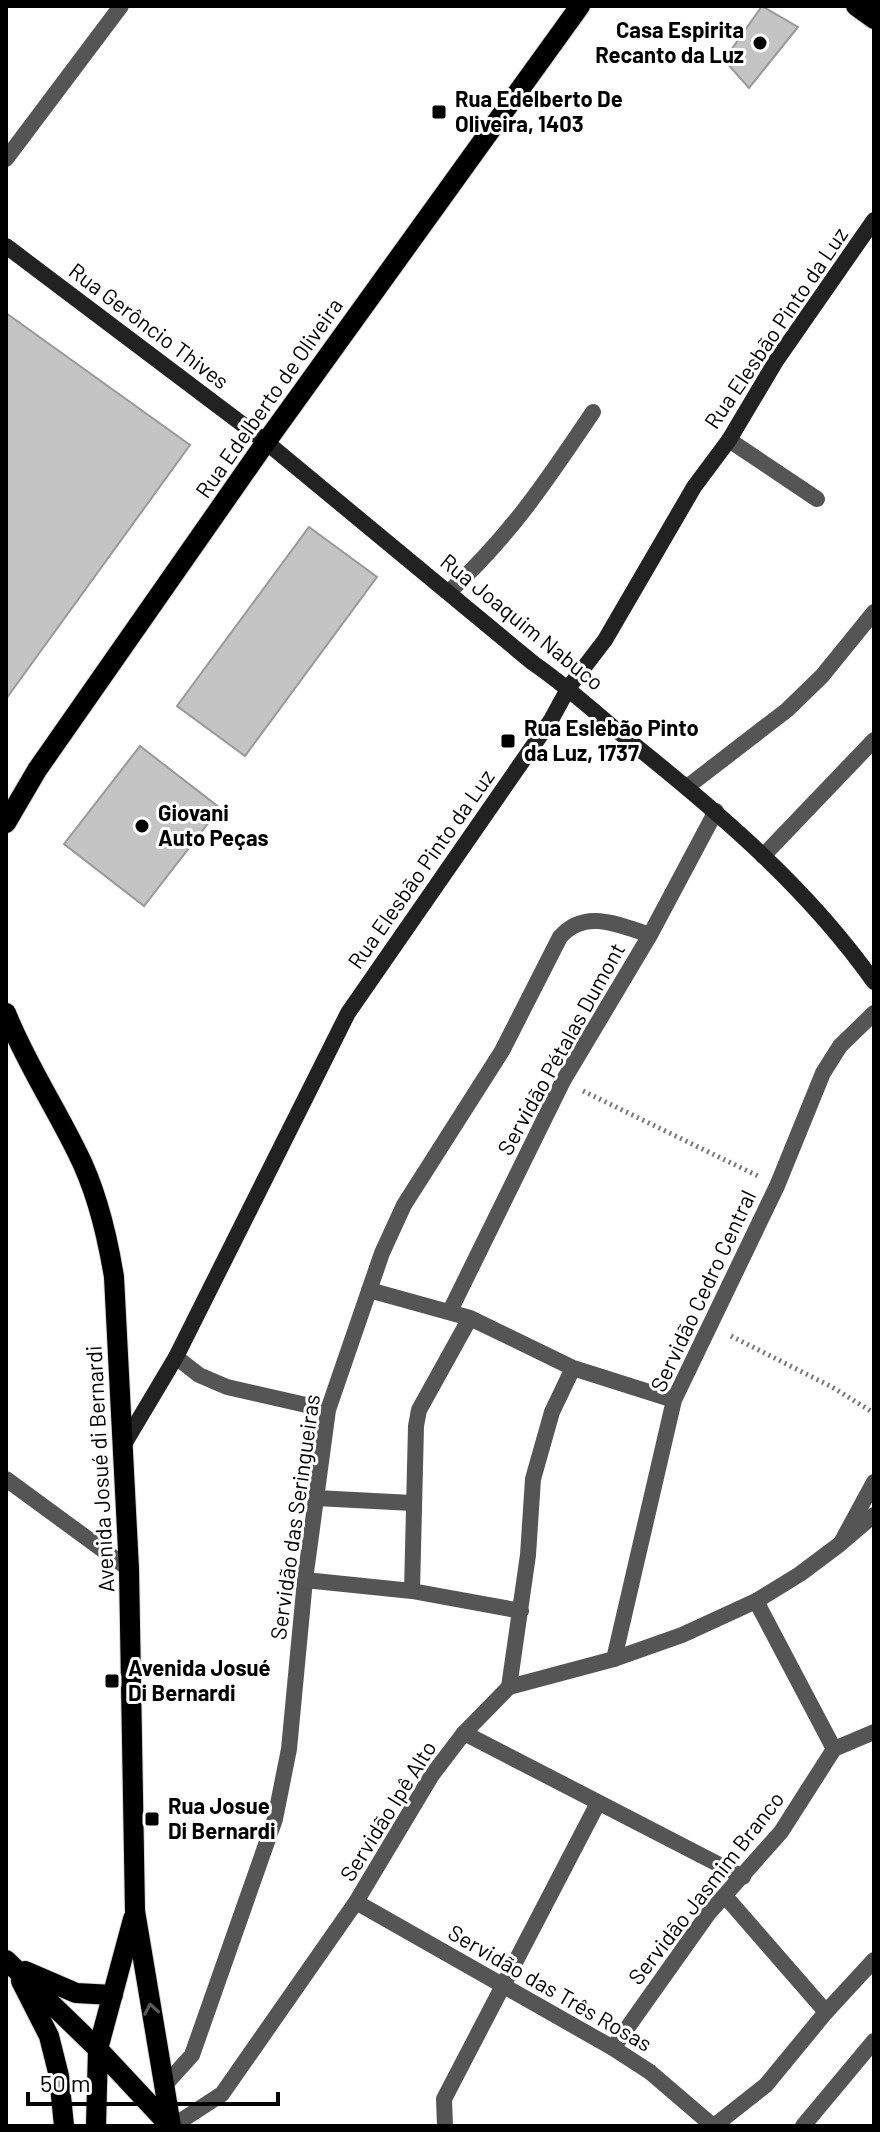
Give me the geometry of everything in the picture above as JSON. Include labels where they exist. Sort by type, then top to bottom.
[{"type":"main road","name":"Rua Edelberto de Oliveira","points":[[6,823],[37,770],[266,442],[580,6]]},
{"type":"main road","points":[[856,6],[874,19]]},
{"type":"main road","points":[[6,1013],[12,1041]]},
{"type":"main road","name":"Avenida Josué di Bernardi","points":[[12,1041],[78,1154],[95,1193],[107,1237],[117,1318],[129,1569],[135,1911],[172,2126]]},
{"type":"main road","name":"Avenida Josué di Bernardi","points":[[96,2126],[98,2049],[135,1911]]},
{"type":"main road","points":[[10,1963],[172,2126]]},
{"type":"main road","points":[[10,1963],[76,1993],[113,1995]]},
{"type":"main road","points":[[10,1963],[49,2036],[59,2076],[64,2126]]},
{"type":"street","points":[[6,159],[121,6]]},
{"type":"street","name":"Rua Elesbão Pinto da Luz","points":[[123,1446],[176,1357],[348,1013],[551,720],[569,687],[605,640],[694,487],[729,440],[776,361],[874,220]]},
{"type":"street","name":"Rua Gerôncio Thives","points":[[6,246],[266,442]]},
{"type":"street","points":[[450,591],[517,522],[593,412]]},
{"type":"street","points":[[729,440],[817,499]]},
{"type":"street","name":"Rua Joaquim Nabuco","points":[[266,442],[450,591],[533,663],[569,687],[716,811],[823,918],[874,982]]},
{"type":"street","points":[[687,787],[787,710],[822,676],[874,612]]},
{"type":"street","points":[[763,856],[874,740]]},
{"type":"street","name":"Servidão Pétalas Dumont","points":[[450,1311],[563,1081],[650,935],[716,811]]},
{"type":"street","name":"Servidão das Seringueiras","points":[[164,2086],[192,2055],[275,1819],[289,1749],[305,1580],[328,1410],[382,1253],[404,1205],[502,1051],[560,937],[572,925],[591,919],[650,935]]},
{"type":"street","name":"Servidão Cedro Central","points":[[614,1659],[674,1400],[777,1186],[823,1073],[840,1046],[874,1013]]},
{"type":"street","points":[[369,1290],[470,1318],[573,1368],[674,1400]]},
{"type":"street","points":[[412,1591],[412,1503],[419,1410],[470,1318]]},
{"type":"street","points":[[176,1357],[199,1375],[227,1387],[328,1410]]},
{"type":"street","points":[[573,1368],[552,1412],[533,1479],[521,1611],[509,1687],[614,1659],[682,1635],[756,1601],[800,1574],[874,1515]]},
{"type":"street","points":[[6,1479],[129,1569]]},
{"type":"street","points":[[840,1544],[874,1482]]},
{"type":"street","points":[[316,1498],[412,1503]]},
{"type":"street","points":[[305,1580],[412,1591],[521,1611]]},
{"type":"street","points":[[756,1601],[834,1749],[874,1732]]},
{"type":"street","name":"Servidão Ipê Alto","points":[[172,2126],[222,2094],[356,1902],[432,1775],[464,1733],[509,1687]]},
{"type":"street","points":[[464,1733],[743,1877]]},
{"type":"street","name":"Servidão Jasmim Branco","points":[[613,2048],[708,1914],[781,1832],[834,1749]]},
{"type":"street","points":[[445,2126],[444,2099],[598,1803]]},
{"type":"street","points":[[725,1896],[826,2012]]},
{"type":"street","name":"Servidão das Três Rosas","points":[[356,1902],[613,2048],[650,2072],[713,2126]]},
{"type":"street","points":[[713,2126],[766,2085],[874,1960]]},
{"type":"street","points":[[803,2126],[874,2041]]},
{"type":"path","points":[[563,1081],[777,1186]]},
{"type":"path","points":[[709,1325],[832,1387],[874,1413]]},
{"type":"building","name":"Casa Espirita Recanto da Luz","points":[[762,6],[798,27],[749,88],[724,60]]},
{"type":"building","points":[[6,313],[190,445],[6,699]]},
{"type":"building","points":[[309,527],[377,577],[245,756],[177,706]]},
{"type":"building","name":"Giovani Auto Peças","points":[[140,746],[220,808],[144,906],[64,844]]},
{"type":"place","name":"Casa Espirita Recanto da Luz","points":[[760,43]]},
{"type":"place","name":"Rua Edelberto De Oliveira, 1403","points":[[439,112]]},
{"type":"place","name":"Rua Eslebão Pinto da Luz, 1737","points":[[508,741]]},
{"type":"place","name":"Giovani Auto Peças","points":[[142,826]]},
{"type":"place","name":"Avenida Josué Di Bernardi","points":[[112,1681]]},
{"type":"place","name":"Rua Josue Di Bernardi","points":[[152,1819]]}]
